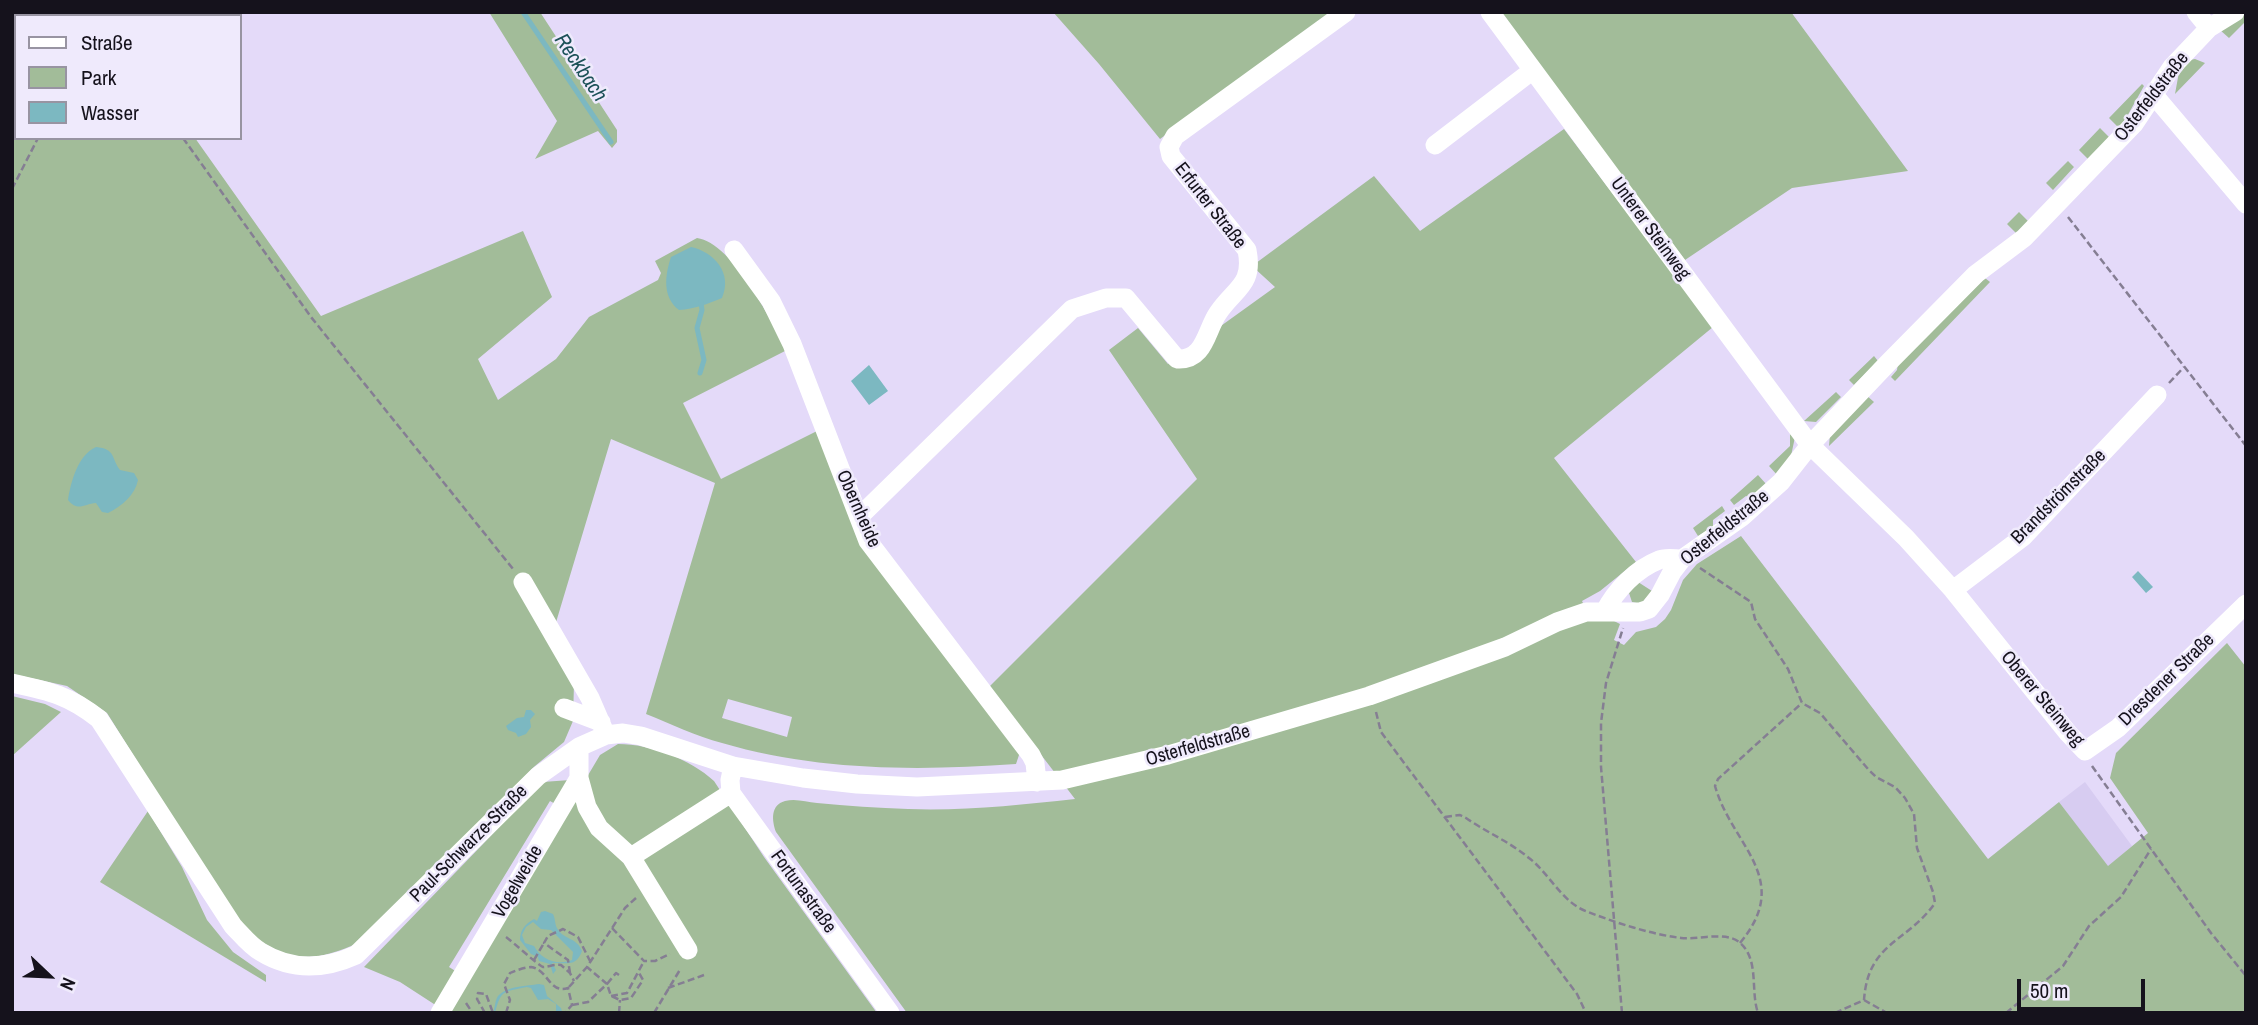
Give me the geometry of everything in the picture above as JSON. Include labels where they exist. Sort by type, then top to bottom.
[{"type":"street","name":"Erfurter Straße","points":[[859,517],[1072,309],[1106,298],[1126,298],[1177,359],[1186,359],[1201,350],[1218,313],[1242,286],[1249,264],[1247,250],[1171,156],[1169,147],[1175,136],[1346,12]]},
{"type":"street","name":"Unterer Steinweg","points":[[1490,12],[1810,445]]},
{"type":"street","points":[[2196,12],[2209,28]]},
{"type":"street","name":"Osterfeldstraße","points":[[1062,780],[1168,755],[1369,696],[1505,647],[1578,614],[1649,609],[1682,559],[1742,517],[1781,482],[1810,445],[1976,274],[2024,238],[2134,124],[2172,67],[2209,28],[2235,12]]},
{"type":"street","points":[[1435,145],[1533,70]]},
{"type":"street","points":[[2152,94],[2246,204]]},
{"type":"street","name":"Obernheide","points":[[734,250],[771,301],[792,344],[868,541],[1031,755],[1035,763],[1037,782]]},
{"type":"street","name":"Brandströmstraße","points":[[1953,590],[2023,537],[2157,395]]},
{"type":"street","name":"Oberer Steinweg","points":[[1810,445],[1906,538],[1953,590],[2085,751]]},
{"type":"street","points":[[1605,611],[1614,595],[1638,572],[1661,559],[1682,559]]},
{"type":"street","points":[[523,582],[590,698],[604,728]]},
{"type":"street","name":"Dresdener Straße","points":[[2085,751],[2118,728],[2246,604]]},
{"type":"street","name":"Paul-Schwarze-Straße","points":[[12,683],[57,693],[84,707],[99,719],[233,926],[260,952],[284,962],[310,966],[334,965],[356,955],[538,776],[604,728],[640,736],[733,766],[803,778],[857,784],[917,786],[1062,780]]},
{"type":"street","points":[[564,708],[604,728]]},
{"type":"street","points":[[579,747],[579,778],[587,807],[599,828],[631,857],[685,952]]},
{"type":"street","points":[[631,857],[731,793],[733,766]]},
{"type":"street","name":"Vogelweide","points":[[440,1013],[579,778]]},
{"type":"street","name":"Fortunastraße","points":[[731,793],[890,1013]]},
{"type":"path","points":[[12,189],[37,140]]},
{"type":"path","points":[[185,140],[311,317],[523,582]]},
{"type":"path","points":[[2056,204],[2246,446]]},
{"type":"path","points":[[1682,559],[1707,572],[1751,602],[1755,619],[1788,670],[1802,703],[1820,713],[1876,777],[1895,787],[1914,814],[1917,849],[1935,903],[1924,918],[1881,951],[1865,984],[1864,1000]]},
{"type":"path","points":[[1622,1013],[1601,767],[1601,723],[1606,683],[1629,612]]},
{"type":"path","points":[[1740,943],[1759,914],[1763,895],[1757,868],[1715,786],[1718,779],[1802,703]]},
{"type":"path","points":[[1381,732],[1577,994],[1586,1013]]},
{"type":"path","name":"Oberer Steinweg","points":[[2085,751],[2095,772],[2211,933],[2246,975]]},
{"type":"path","points":[[1445,817],[1460,815],[1493,832],[1529,858],[1574,905],[1587,912],[1680,938],[1722,937],[1740,943],[1749,955],[1753,969],[1758,1013]]},
{"type":"path","points":[[2006,1013],[2063,966],[2089,926],[2121,897],[2151,849]]},
{"type":"path","points":[[506,1013],[510,1000],[504,984],[512,971],[535,968],[555,989],[568,988],[587,967],[625,908],[649,887]]},
{"type":"path","points":[[491,928],[545,967],[561,965],[570,973]]},
{"type":"path","points":[[612,928],[644,961],[655,961],[671,953],[685,952],[654,1013]]},
{"type":"path","points":[[534,960],[548,936],[563,929],[578,937],[591,961]]},
{"type":"path","points":[[544,943],[568,960],[574,981]]},
{"type":"path","points":[[611,996],[627,993],[644,961]]},
{"type":"path","points":[[587,967],[607,984],[611,996],[620,1000],[631,998],[643,980],[638,971]]},
{"type":"path","points":[[565,1013],[572,1005],[588,1002],[616,973],[619,975]]},
{"type":"path","points":[[668,988],[704,975]]},
{"type":"path","points":[[568,988],[572,1005]]},
{"type":"path","points":[[485,1013],[477,999],[478,993],[486,994],[494,1013]]},
{"type":"path","points":[[619,1013],[620,1000]]},
{"type":"path","points":[[1835,1013],[1864,1000]]},
{"type":"path","points":[[1864,1000],[1887,1013]]},
{"type":"shaded area","points":[[2085,782],[2132,846],[2108,867],[2059,802]]},
{"type":"green space","points":[[12,12],[106,14],[14,14],[14,140],[196,140],[321,316],[523,231],[552,297],[478,359],[498,400],[556,359],[589,317],[658,280],[661,273],[655,261],[697,238],[711,243],[750,285],[787,350],[683,403],[721,479],[817,431],[861,546],[1020,752],[1016,764],[905,768],[831,764],[722,743],[646,714],[715,483],[611,439],[554,629],[574,683],[573,721],[564,742],[535,766],[360,942],[326,955],[297,956],[270,947],[240,926],[107,713],[67,686],[12,674]],"holes":[[[728,699],[792,717],[787,737],[722,718]]]},
{"type":"green space","points":[[489,12],[540,12],[617,130],[617,142],[612,148],[598,131],[535,159],[557,121]]},
{"type":"green space","points":[[1053,12],[1332,12],[1160,139]]},
{"type":"green space","points":[[1497,12],[1791,12],[1908,171],[1792,188],[1685,260]]},
{"type":"green space","points":[[2246,13],[2246,21],[2229,38],[2220,30]]},
{"type":"green space","points":[[2190,60],[2205,63],[2175,94],[2179,72]]},
{"type":"green space","points":[[2142,84],[2144,86],[2120,129],[2109,118]]},
{"type":"green space","points":[[2100,128],[2111,139],[2089,160],[2079,150]]},
{"type":"green space","points":[[1564,129],[1713,327],[1554,458],[1636,562],[1600,591],[1582,601],[1591,620],[1610,619],[1620,624],[1614,640],[1624,645],[1636,632],[1656,627],[1665,619],[1683,580],[1697,564],[1741,536],[1988,859],[2059,802],[2108,866],[2148,833],[2110,778],[2116,753],[2227,643],[2246,667],[2246,1013],[907,1013],[776,832],[773,818],[775,810],[780,803],[793,800],[897,809],[950,809],[1075,799],[989,687],[1197,479],[1109,350],[1138,328],[1168,364],[1275,287],[1252,266],[1374,176],[1420,231]]},
{"type":"green space","points":[[2068,161],[2074,167],[2053,190],[2046,183]]},
{"type":"green space","points":[[2019,212],[2029,222],[2017,234],[2007,224]]},
{"type":"green space","points":[[1985,278],[1990,282],[1895,381],[1891,377],[1897,370],[1898,363]]},
{"type":"green space","points":[[1874,356],[1878,361],[1854,385],[1849,380]]},
{"type":"green space","points":[[1836,392],[1841,397],[1816,422],[1804,421]]},
{"type":"green space","points":[[1865,394],[1874,402],[1829,446],[1830,434]]},
{"type":"green space","points":[[1790,434],[1795,437],[1791,456],[1778,476],[1769,466],[1790,446]]},
{"type":"green space","points":[[1758,475],[1767,485],[1753,498],[1746,496],[1734,505],[1730,500]]},
{"type":"green space","points":[[1722,506],[1725,511],[1713,520],[1713,527],[1698,536],[1693,528]]},
{"type":"green space","points":[[1638,582],[1652,591],[1641,604],[1632,602],[1629,593]]},
{"type":"green space","points":[[12,696],[45,704],[61,712],[12,756]]},
{"type":"green space","points":[[618,744],[669,754],[694,766],[714,781],[764,857],[877,1013],[447,1013],[600,755]]},
{"type":"green space","points":[[570,780],[559,806],[550,801],[449,967],[457,972],[437,1006],[400,982],[364,967],[543,782]]},
{"type":"green space","points":[[148,811],[182,867],[207,920],[233,952],[266,975],[266,982],[100,882]]},
{"type":"water","points":[[691,247],[707,254],[719,265],[725,280],[725,289],[722,298],[679,310],[667,292],[667,271],[671,257]]},
{"type":"water","points":[[869,365],[888,391],[869,405],[851,381]]},
{"type":"water","points":[[96,447],[110,452],[120,470],[134,473],[138,480],[127,500],[108,513],[102,512],[96,503],[75,506],[68,500],[73,477],[80,462]]},
{"type":"water","points":[[2138,571],[2153,587],[2146,593],[2132,577]]},
{"type":"water","points":[[526,710],[535,714],[526,734],[518,737],[506,726],[517,718],[524,717]]},
{"type":"water","points":[[541,912],[553,914],[559,931],[582,951],[574,962],[552,963],[556,970],[553,974],[550,964],[539,961],[520,940],[524,928],[534,919],[537,921]],"holes":[[[533,922],[541,929],[551,930],[573,952],[572,960],[550,960],[541,955],[534,946],[525,943],[522,935],[526,927]]]},
{"type":"water","points":[[544,985],[547,996],[561,1008],[562,1012],[556,1013],[556,1004],[548,999],[538,1000],[531,988],[527,987],[505,993],[493,1013],[497,998],[502,993],[517,987]]},
{"type":"waterway","name":"Reckbach","points":[[523,12],[611,142]]},
{"type":"waterway","name":"Reckbach","points":[[700,373],[704,360],[697,328],[702,310],[701,302]]}]
